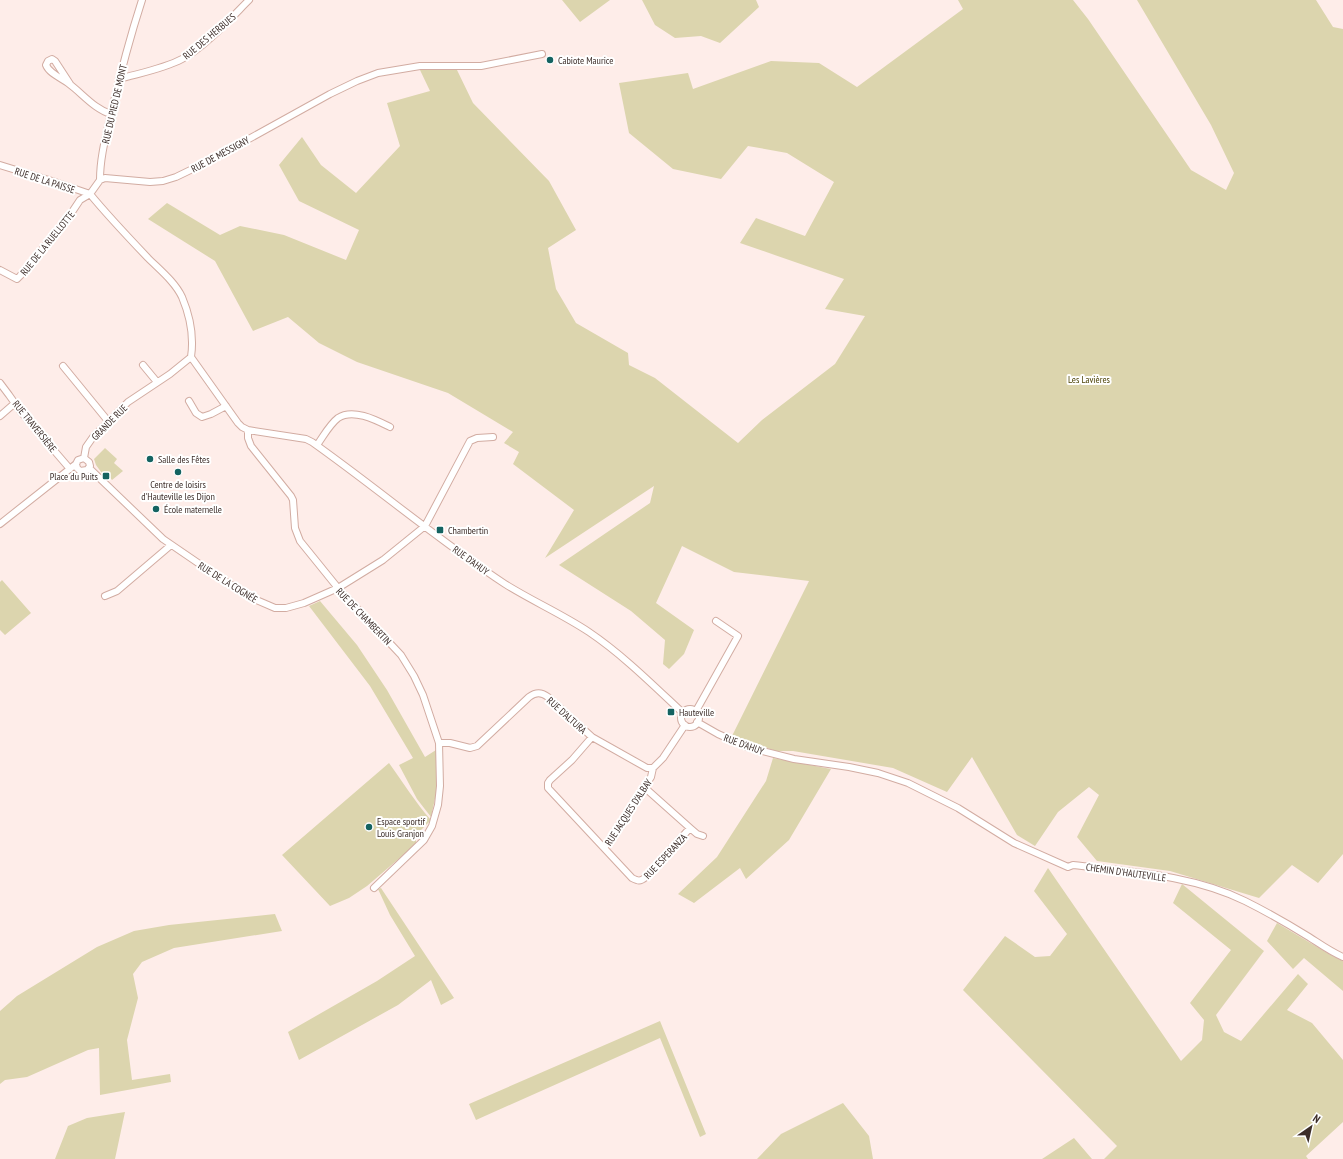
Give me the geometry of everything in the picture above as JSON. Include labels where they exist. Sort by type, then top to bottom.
[{"type":"street","name":"RUE DU PIED DE MONT","points":[[100,180],[100,164],[119,79],[142,0]]},
{"type":"street","name":"RUE DES HERBUES","points":[[119,79],[182,60],[215,33],[249,0]]},
{"type":"street","name":"RUE DE MESSIGNY","points":[[100,180],[105,178],[150,182],[163,181],[176,177],[209,161],[330,94],[378,73],[420,66],[481,66],[542,54]]},
{"type":"street","points":[[70,84],[102,110],[111,114]]},
{"type":"street","name":"RUE DE LA PAISSE","points":[[0,165],[90,194]]},
{"type":"street","points":[[100,180],[90,194],[108,216],[168,278],[182,296],[190,323],[192,336],[191,357],[238,423],[248,430]]},
{"type":"street","name":"RUE DE LA RUELLOTTE","points":[[0,270],[17,279],[66,221],[80,200],[90,194]]},
{"type":"street","name":"GRANDE RUE","points":[[84,458],[85,450],[89,442],[128,402],[191,357]]},
{"type":"street","points":[[143,365],[158,382]]},
{"type":"street","points":[[63,366],[108,421]]},
{"type":"street","name":"RUE TRAVERSIÈRE","points":[[0,384],[20,412],[70,469]]},
{"type":"street","points":[[189,401],[196,413],[202,416],[211,414],[226,406]]},
{"type":"street","points":[[0,416],[15,403]]},
{"type":"street","points":[[317,445],[333,423],[341,416],[349,414],[360,415],[390,426]]},
{"type":"street","name":"RUE D'AHUY","points":[[248,430],[306,439],[317,445],[505,584],[589,632],[634,668],[682,713]]},
{"type":"street","name":"RUE DE CHAMBERTIN","points":[[248,430],[248,438],[251,446],[293,500],[295,528],[298,538],[338,588],[395,647],[405,661],[423,695],[439,743],[438,804],[432,826],[424,840],[374,888]]},
{"type":"street","points":[[425,526],[470,441],[477,438],[493,437]]},
{"type":"street","points":[[0,524],[70,469],[78,460],[84,458]]},
{"type":"street","name":"RUE DE LA COGNÉE","points":[[84,458],[89,462],[89,468],[154,532],[245,594],[263,604],[275,608],[286,608],[296,605],[338,588],[383,560],[425,526]]},
{"type":"street","name":"RUE DE LA COGNÉE","points":[[76,464],[80,471],[85,471],[89,468]]},
{"type":"street","points":[[105,596],[117,591],[171,545]]},
{"type":"street","points":[[685,725],[692,726],[697,722],[698,716],[696,711],[738,636],[716,621]]},
{"type":"street","name":"RUE D'ALTURA","points":[[439,743],[450,743],[470,748],[477,746],[528,697],[535,693],[540,693],[548,697],[592,737],[640,765],[647,768],[653,768]]},
{"type":"street","points":[[685,725],[681,718],[682,713],[689,709],[696,711]]},
{"type":"street","name":"RUE D'AHUY","points":[[697,722],[718,734],[747,747],[794,759]]},
{"type":"street","points":[[653,768],[663,758],[685,725]]},
{"type":"street","name":"RUE JACQUES D'ALBAY","points":[[592,737],[572,760],[550,780],[548,788],[604,848],[651,777],[653,768]]},
{"type":"street","name":"CHEMIN D'HAUTEVILLE","points":[[794,759],[878,773],[908,783],[958,808],[1014,842],[1068,867],[1073,865],[1137,873],[1177,879],[1212,888],[1244,900],[1282,920],[1343,957]]},
{"type":"street","name":"RUE ESPERANZA","points":[[644,787],[697,834],[703,836]]},
{"type":"street","name":"RUE ESPERANZA","points":[[604,848],[632,878],[640,881],[646,877],[690,828]]},
{"type":"green space","points":[[562,0],[610,0],[580,22]]},
{"type":"green space","points":[[642,0],[756,0],[759,7],[720,43],[701,36],[675,38],[655,25]]},
{"type":"green space","name":"Les Lavières","points":[[958,0],[1073,0],[1088,19],[1191,170],[1226,190],[1234,173],[1211,125],[1137,0],[1316,0],[1333,27],[1343,29],[1343,854],[1318,883],[1292,865],[1259,898],[1170,871],[1097,861],[1077,837],[1099,795],[1089,787],[1058,812],[1035,846],[1017,835],[972,757],[947,792],[893,768],[793,751],[776,751],[732,736],[809,581],[734,572],[682,546],[656,603],[694,630],[684,654],[669,669],[663,664],[665,640],[631,611],[559,565],[650,503],[654,486],[545,558],[574,510],[513,464],[519,452],[504,443],[513,432],[448,393],[357,362],[319,343],[288,317],[253,331],[215,261],[148,219],[167,203],[220,235],[240,226],[284,235],[346,260],[359,230],[299,201],[279,165],[302,137],[321,165],[356,193],[400,146],[387,103],[430,91],[420,70],[457,70],[473,103],[549,181],[576,230],[548,248],[556,289],[576,323],[628,353],[629,365],[655,378],[738,443],[762,420],[835,364],[865,316],[825,309],[844,279],[740,243],[756,218],[805,236],[834,182],[787,153],[748,146],[721,179],[673,169],[629,133],[619,83],[688,73],[693,89],[771,61],[819,63],[857,87],[963,9]]},
{"type":"green space","points":[[105,448],[117,459],[114,463],[123,471],[112,480],[107,474],[104,476],[96,465],[94,459]]},
{"type":"green space","points":[[2,580],[31,613],[5,635],[0,630],[0,582]]},
{"type":"green space","points":[[320,601],[357,645],[387,690],[425,757],[436,750],[436,794],[431,817],[417,799],[399,765],[413,758],[370,686],[309,606]]},
{"type":"green space","points":[[773,758],[831,769],[789,840],[746,879],[740,868],[694,903],[678,894],[717,857],[766,781]]},
{"type":"green space","name":"Espace sportif Louis Granjon","points":[[389,763],[414,799],[431,820],[416,835],[416,844],[367,886],[349,898],[330,906],[282,855]]},
{"type":"green space","points":[[1048,868],[1181,1061],[1202,1040],[1204,1020],[1190,1003],[1231,950],[1173,903],[1182,884],[1264,951],[1216,1015],[1224,1032],[1241,1041],[1298,974],[1308,984],[1287,1010],[1312,1023],[1343,1060],[1343,1122],[1306,1156],[1308,1159],[1104,1159],[1117,1146],[963,990],[1005,936],[1035,957],[1050,956],[1067,934],[1034,891]]},
{"type":"green space","points":[[381,888],[454,998],[441,1005],[431,980],[398,1005],[299,1060],[288,1032],[377,981],[415,956],[390,915],[378,889]]},
{"type":"green space","points":[[275,914],[282,931],[174,948],[142,962],[133,974],[138,998],[127,1040],[132,1080],[170,1074],[171,1082],[100,1095],[99,1048],[88,1050],[27,1077],[5,1080],[0,1084],[0,1011],[17,996],[97,947],[134,931],[169,925]]},
{"type":"green space","points":[[1277,923],[1343,961],[1343,991],[1304,958],[1293,969],[1267,941]]},
{"type":"green space","points":[[660,1021],[706,1134],[700,1137],[660,1038],[476,1120],[469,1104]]},
{"type":"green space","points":[[843,1103],[869,1136],[873,1159],[757,1159],[781,1134]]},
{"type":"green space","points":[[125,1112],[115,1159],[55,1159],[68,1126],[87,1118]]},
{"type":"green space","points":[[1074,1138],[1092,1159],[1042,1159]]},
{"type":"place","name":"Cabiote Maurice","points":[[550,60]]},
{"type":"place","name":"Salle des Fêtes","points":[[150,459]]},
{"type":"place","name":"Centre de loisirs d'Hauteville les Dijon","points":[[178,472]]},
{"type":"place","name":"Place du Puits","points":[[106,476]]},
{"type":"place","name":"École maternelle","points":[[156,509]]},
{"type":"place","name":"Chambertin","points":[[440,530]]},
{"type":"place","name":"Hauteville","points":[[671,712]]},
{"type":"place","name":"Espace sportif Louis Granjon","points":[[369,827]]}]
